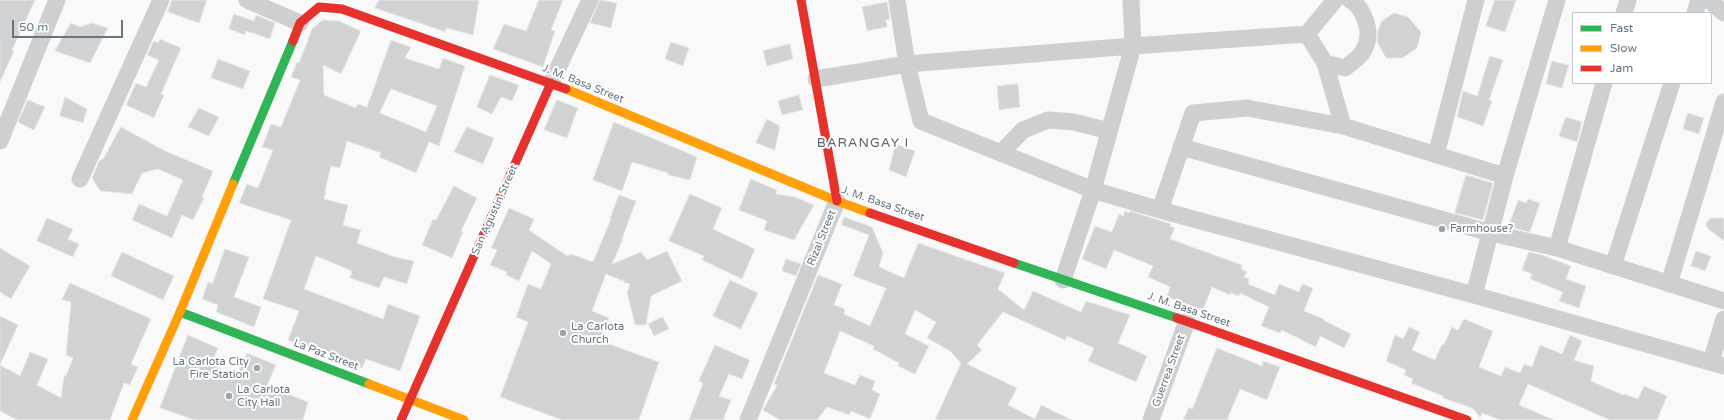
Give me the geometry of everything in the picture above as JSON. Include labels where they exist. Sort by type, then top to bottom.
[{"type":"street","points":[[0,141],[57,0]]},
{"type":"street","points":[[80,179],[161,0]]},
{"type":"street","points":[[132,420],[180,312],[300,22],[247,0]]},
{"type":"street","name":"San Agustin Street","points":[[401,420],[551,83],[590,0]]},
{"type":"street","name":"Rizal Street","points":[[748,420],[837,201],[801,0]]},
{"type":"street","points":[[897,0],[907,64],[921,121],[1093,190],[1160,210],[1474,295],[1718,364],[1724,319]]},
{"type":"street","points":[[1063,280],[1093,190],[1133,46],[1131,0]]},
{"type":"street","points":[[816,79],[907,64],[1307,34],[1335,0]]},
{"type":"street","points":[[1325,63],[1345,68],[1359,58],[1367,44],[1368,31],[1364,16],[1355,3],[1350,0]]},
{"type":"street","points":[[1436,155],[1476,0]]},
{"type":"street","points":[[1474,295],[1505,176],[1557,0]]},
{"type":"street","points":[[1624,12],[1628,0]]},
{"type":"street","points":[[1695,12],[1699,0]]},
{"type":"street","points":[[1709,0],[1724,13]]},
{"type":"street","name":"J. M. Basa Street","points":[[300,22],[320,7],[342,9],[551,83],[837,201],[1063,280],[1188,321],[1467,420]]},
{"type":"street","points":[[1307,34],[1325,63],[1343,126]]},
{"type":"street","points":[[1556,248],[1604,84]]},
{"type":"street","points":[[1613,266],[1672,84]]},
{"type":"street","points":[[1669,284],[1724,102]]},
{"type":"street","points":[[1160,210],[1193,113],[1247,108],[1343,126],[1505,176]]},
{"type":"street","points":[[1001,153],[1023,130],[1048,120],[1074,122],[1109,131]]},
{"type":"street","points":[[1181,148],[1491,233],[1556,248],[1724,301]]},
{"type":"street","name":"La Paz Street","points":[[180,312],[464,420]]},
{"type":"street","name":"Guerrea Street","points":[[1151,420],[1188,321]]},
{"type":"building","points":[[0,0],[35,0],[12,50],[14,51],[0,82]]},
{"type":"building","points":[[172,0],[207,0],[199,23],[168,12]]},
{"type":"building","points":[[379,0],[479,0],[473,35],[446,28],[445,32],[375,8]]},
{"type":"building","points":[[539,0],[563,0],[551,30],[555,31],[543,67],[493,49],[504,24],[526,31]]},
{"type":"building","points":[[600,0],[617,3],[611,28],[590,23]]},
{"type":"building","points":[[1495,0],[1516,0],[1505,32],[1486,26]]},
{"type":"building","points":[[887,2],[890,19],[886,20],[887,27],[867,31],[862,7]]},
{"type":"building","points":[[1394,13],[1408,17],[1421,32],[1417,48],[1403,58],[1386,58],[1377,42],[1381,22]]},
{"type":"building","points":[[234,14],[254,21],[256,15],[275,23],[270,39],[246,31],[245,35],[229,29]]},
{"type":"building","points":[[323,20],[339,21],[361,31],[341,74],[323,65],[324,95],[356,108],[358,104],[367,107],[391,40],[411,47],[405,58],[439,69],[443,58],[465,66],[439,146],[429,142],[416,173],[379,157],[381,153],[347,141],[340,168],[331,166],[324,199],[348,205],[343,225],[361,230],[357,243],[395,257],[414,261],[407,284],[384,277],[379,288],[350,278],[352,271],[316,256],[304,289],[383,319],[388,304],[420,316],[400,371],[366,359],[362,368],[288,340],[299,311],[263,299],[291,220],[239,203],[247,184],[258,188],[273,150],[262,147],[271,124],[281,127],[300,80],[291,77],[297,62],[299,63],[312,29]],"holes":[[[391,89],[437,106],[426,132],[380,113]]]},
{"type":"building","points":[[71,23],[80,27],[92,23],[108,28],[90,63],[55,51]]},
{"type":"building","points":[[160,39],[181,48],[161,94],[164,95],[154,118],[126,105],[136,83],[146,87],[159,60],[147,55],[154,41],[158,43]]},
{"type":"building","points":[[671,42],[689,48],[683,66],[665,59]]},
{"type":"building","points":[[790,44],[793,59],[767,66],[763,51]]},
{"type":"building","points":[[1490,56],[1503,60],[1489,100],[1492,101],[1483,126],[1457,117],[1463,91],[1477,96]]},
{"type":"building","points":[[218,59],[250,71],[243,89],[211,78]]},
{"type":"building","points":[[1552,61],[1569,65],[1562,88],[1546,84]]},
{"type":"building","points":[[490,75],[519,85],[512,101],[501,97],[492,114],[477,107]]},
{"type":"building","points":[[1018,84],[1020,107],[999,110],[997,86]]},
{"type":"building","points":[[799,95],[803,110],[782,115],[778,101]]},
{"type":"building","points":[[65,97],[87,109],[83,123],[60,116]]},
{"type":"building","points":[[28,100],[45,107],[34,130],[18,122]]},
{"type":"building","points":[[557,100],[578,108],[567,138],[544,130]]},
{"type":"building","points":[[199,108],[219,117],[209,136],[188,127]]},
{"type":"building","points":[[1688,113],[1704,118],[1699,134],[1683,129]]},
{"type":"building","points":[[1566,117],[1582,122],[1577,142],[1559,136]]},
{"type":"building","points":[[767,119],[780,126],[775,150],[756,143]]},
{"type":"building","points":[[614,122],[697,157],[690,180],[668,175],[668,173],[632,162],[622,191],[593,180]]},
{"type":"building","points":[[121,127],[165,151],[213,171],[202,197],[204,198],[193,220],[182,215],[172,238],[132,220],[139,204],[167,216],[183,180],[158,169],[142,173],[132,194],[100,191],[92,178],[99,161],[103,159]]},
{"type":"building","points":[[467,127],[494,138],[483,164],[454,152]]},
{"type":"building","points":[[896,144],[915,151],[906,177],[889,170]]},
{"type":"building","points":[[1466,175],[1493,183],[1483,220],[1455,213]]},
{"type":"building","points":[[751,179],[777,190],[776,194],[795,197],[814,205],[794,240],[764,230],[767,221],[739,210]]},
{"type":"building","points":[[454,186],[477,198],[461,231],[463,232],[452,258],[422,245],[433,219],[436,220]]},
{"type":"building","points":[[690,194],[722,208],[713,229],[755,249],[742,279],[702,260],[704,256],[669,241]]},
{"type":"building","points":[[619,195],[636,201],[623,239],[612,264],[641,252],[647,260],[667,251],[682,281],[651,296],[646,325],[635,325],[627,292],[630,284],[624,282],[624,279],[623,281],[606,274],[592,311],[609,318],[601,338],[607,340],[606,343],[659,362],[639,420],[562,420],[500,397],[528,322],[516,317],[528,284],[541,289],[551,264],[532,251],[519,281],[506,275],[507,272],[490,265],[497,250],[491,248],[509,208],[534,219],[529,230],[567,256],[571,254],[593,262],[611,219]]},
{"type":"building","points":[[1528,199],[1540,203],[1530,232],[1513,228],[1515,224],[1510,222],[1518,200],[1526,203]]},
{"type":"building","points":[[1125,211],[1129,213],[1130,211],[1171,224],[1170,226],[1175,228],[1170,239],[1242,265],[1241,269],[1247,272],[1244,277],[1249,279],[1248,284],[1275,295],[1279,284],[1299,292],[1302,284],[1313,288],[1304,311],[1324,319],[1323,320],[1351,334],[1344,348],[1320,336],[1316,347],[1282,330],[1280,333],[1261,326],[1269,307],[1240,293],[1239,296],[1231,293],[1230,295],[1212,287],[1203,310],[1167,297],[1170,287],[1148,277],[1153,266],[1114,250],[1106,269],[1082,259],[1095,226],[1112,232],[1119,214],[1123,216]]},
{"type":"building","points":[[844,217],[872,227],[883,253],[879,267],[904,278],[918,243],[1005,273],[998,289],[1024,310],[1033,291],[1081,312],[1086,301],[1130,315],[1118,343],[1147,356],[1136,382],[1088,361],[1094,348],[1067,336],[1065,340],[1003,312],[977,345],[982,350],[967,364],[1017,388],[1008,405],[1035,419],[1041,405],[1072,420],[935,420],[961,363],[950,351],[927,338],[936,322],[915,310],[905,334],[929,346],[915,374],[898,366],[899,363],[873,349],[874,346],[840,331],[824,373],[855,385],[860,375],[875,381],[872,390],[880,394],[870,419],[851,411],[849,415],[827,407],[817,420],[780,420],[763,410],[777,385],[774,384],[818,275],[842,284],[834,305],[845,309],[844,314],[870,326],[886,288],[853,276],[869,235],[842,225]]},
{"type":"building","points":[[47,218],[73,229],[68,239],[79,244],[73,257],[37,241]]},
{"type":"building","points":[[1711,218],[1724,218],[1724,241],[1707,228],[1706,223]]},
{"type":"building","points":[[0,248],[30,266],[11,299],[0,292]]},
{"type":"building","points":[[225,249],[249,257],[234,297],[261,307],[254,327],[216,312],[218,305],[202,299],[208,282],[212,284]]},
{"type":"building","points":[[1696,251],[1711,256],[1705,271],[1691,266]]},
{"type":"building","points":[[122,252],[174,276],[163,300],[111,276]]},
{"type":"building","points":[[1529,252],[1542,255],[1571,266],[1566,279],[1586,286],[1579,308],[1559,301],[1563,292],[1530,279],[1532,274],[1522,270]]},
{"type":"building","points":[[786,259],[801,264],[796,276],[782,271]]},
{"type":"building","points":[[730,280],[758,293],[741,329],[713,316]]},
{"type":"building","points":[[70,283],[151,319],[131,364],[138,367],[130,385],[124,383],[110,420],[17,420],[0,411],[0,365],[20,376],[30,352],[48,359],[37,385],[61,398],[64,376],[66,376],[73,358],[66,355],[71,302],[62,300]]},
{"type":"building","points":[[0,316],[18,325],[0,365]]},
{"type":"building","points":[[663,317],[669,329],[654,336],[648,324]]},
{"type":"building","points":[[1464,319],[1493,331],[1479,367],[1501,376],[1505,367],[1520,373],[1524,364],[1532,367],[1540,345],[1562,354],[1570,335],[1582,341],[1574,360],[1594,366],[1591,381],[1623,395],[1624,394],[1638,399],[1644,386],[1667,396],[1657,420],[1610,420],[1528,384],[1519,405],[1554,420],[1500,420],[1482,413],[1480,418],[1472,408],[1443,398],[1443,396],[1411,383],[1413,379],[1404,375],[1406,370],[1386,361],[1395,335],[1403,339],[1409,327],[1420,332],[1412,350],[1435,360],[1452,327],[1458,330]]},
{"type":"building","name":"La Carlota City Hall","points":[[188,335],[218,348],[211,365],[237,375],[247,353],[276,365],[267,386],[308,402],[303,420],[195,420],[160,408]]},
{"type":"building","points":[[715,345],[750,360],[742,379],[729,374],[719,396],[731,400],[723,420],[689,420],[703,383],[699,381]]},
{"type":"building","points":[[1217,348],[1262,366],[1263,361],[1280,367],[1267,400],[1240,389],[1227,420],[1183,420],[1189,407],[1192,409]]},
{"type":"traffic: fast","points":[[233,184],[293,41]]},
{"type":"traffic: fast","points":[[1014,263],[1177,318]]},
{"type":"traffic: fast","points":[[180,312],[369,384]]},
{"type":"traffic: slow","points":[[566,89],[837,201],[870,213]]},
{"type":"traffic: slow","points":[[132,420],[180,312],[233,184]]},
{"type":"traffic: slow","points":[[369,384],[464,420]]},
{"type":"traffic: jam","points":[[801,0],[837,201]]},
{"type":"traffic: jam","points":[[293,41],[300,23],[319,7],[342,9],[566,89]]},
{"type":"traffic: jam","points":[[401,420],[551,83]]},
{"type":"traffic: jam","points":[[870,213],[1014,263]]},
{"type":"traffic: jam","points":[[1177,318],[1467,420]]},
{"type":"place","name":"Farmhouse?","points":[[1442,229]]},
{"type":"place","name":"La Carlota Church","points":[[563,333]]},
{"type":"place","name":"La Carlota City Fire Station","points":[[257,368]]},
{"type":"place","name":"La Carlota City Hall","points":[[229,396]]},
{"type":"district","name":"BARANGAY I","points":[[863,144]]}]
